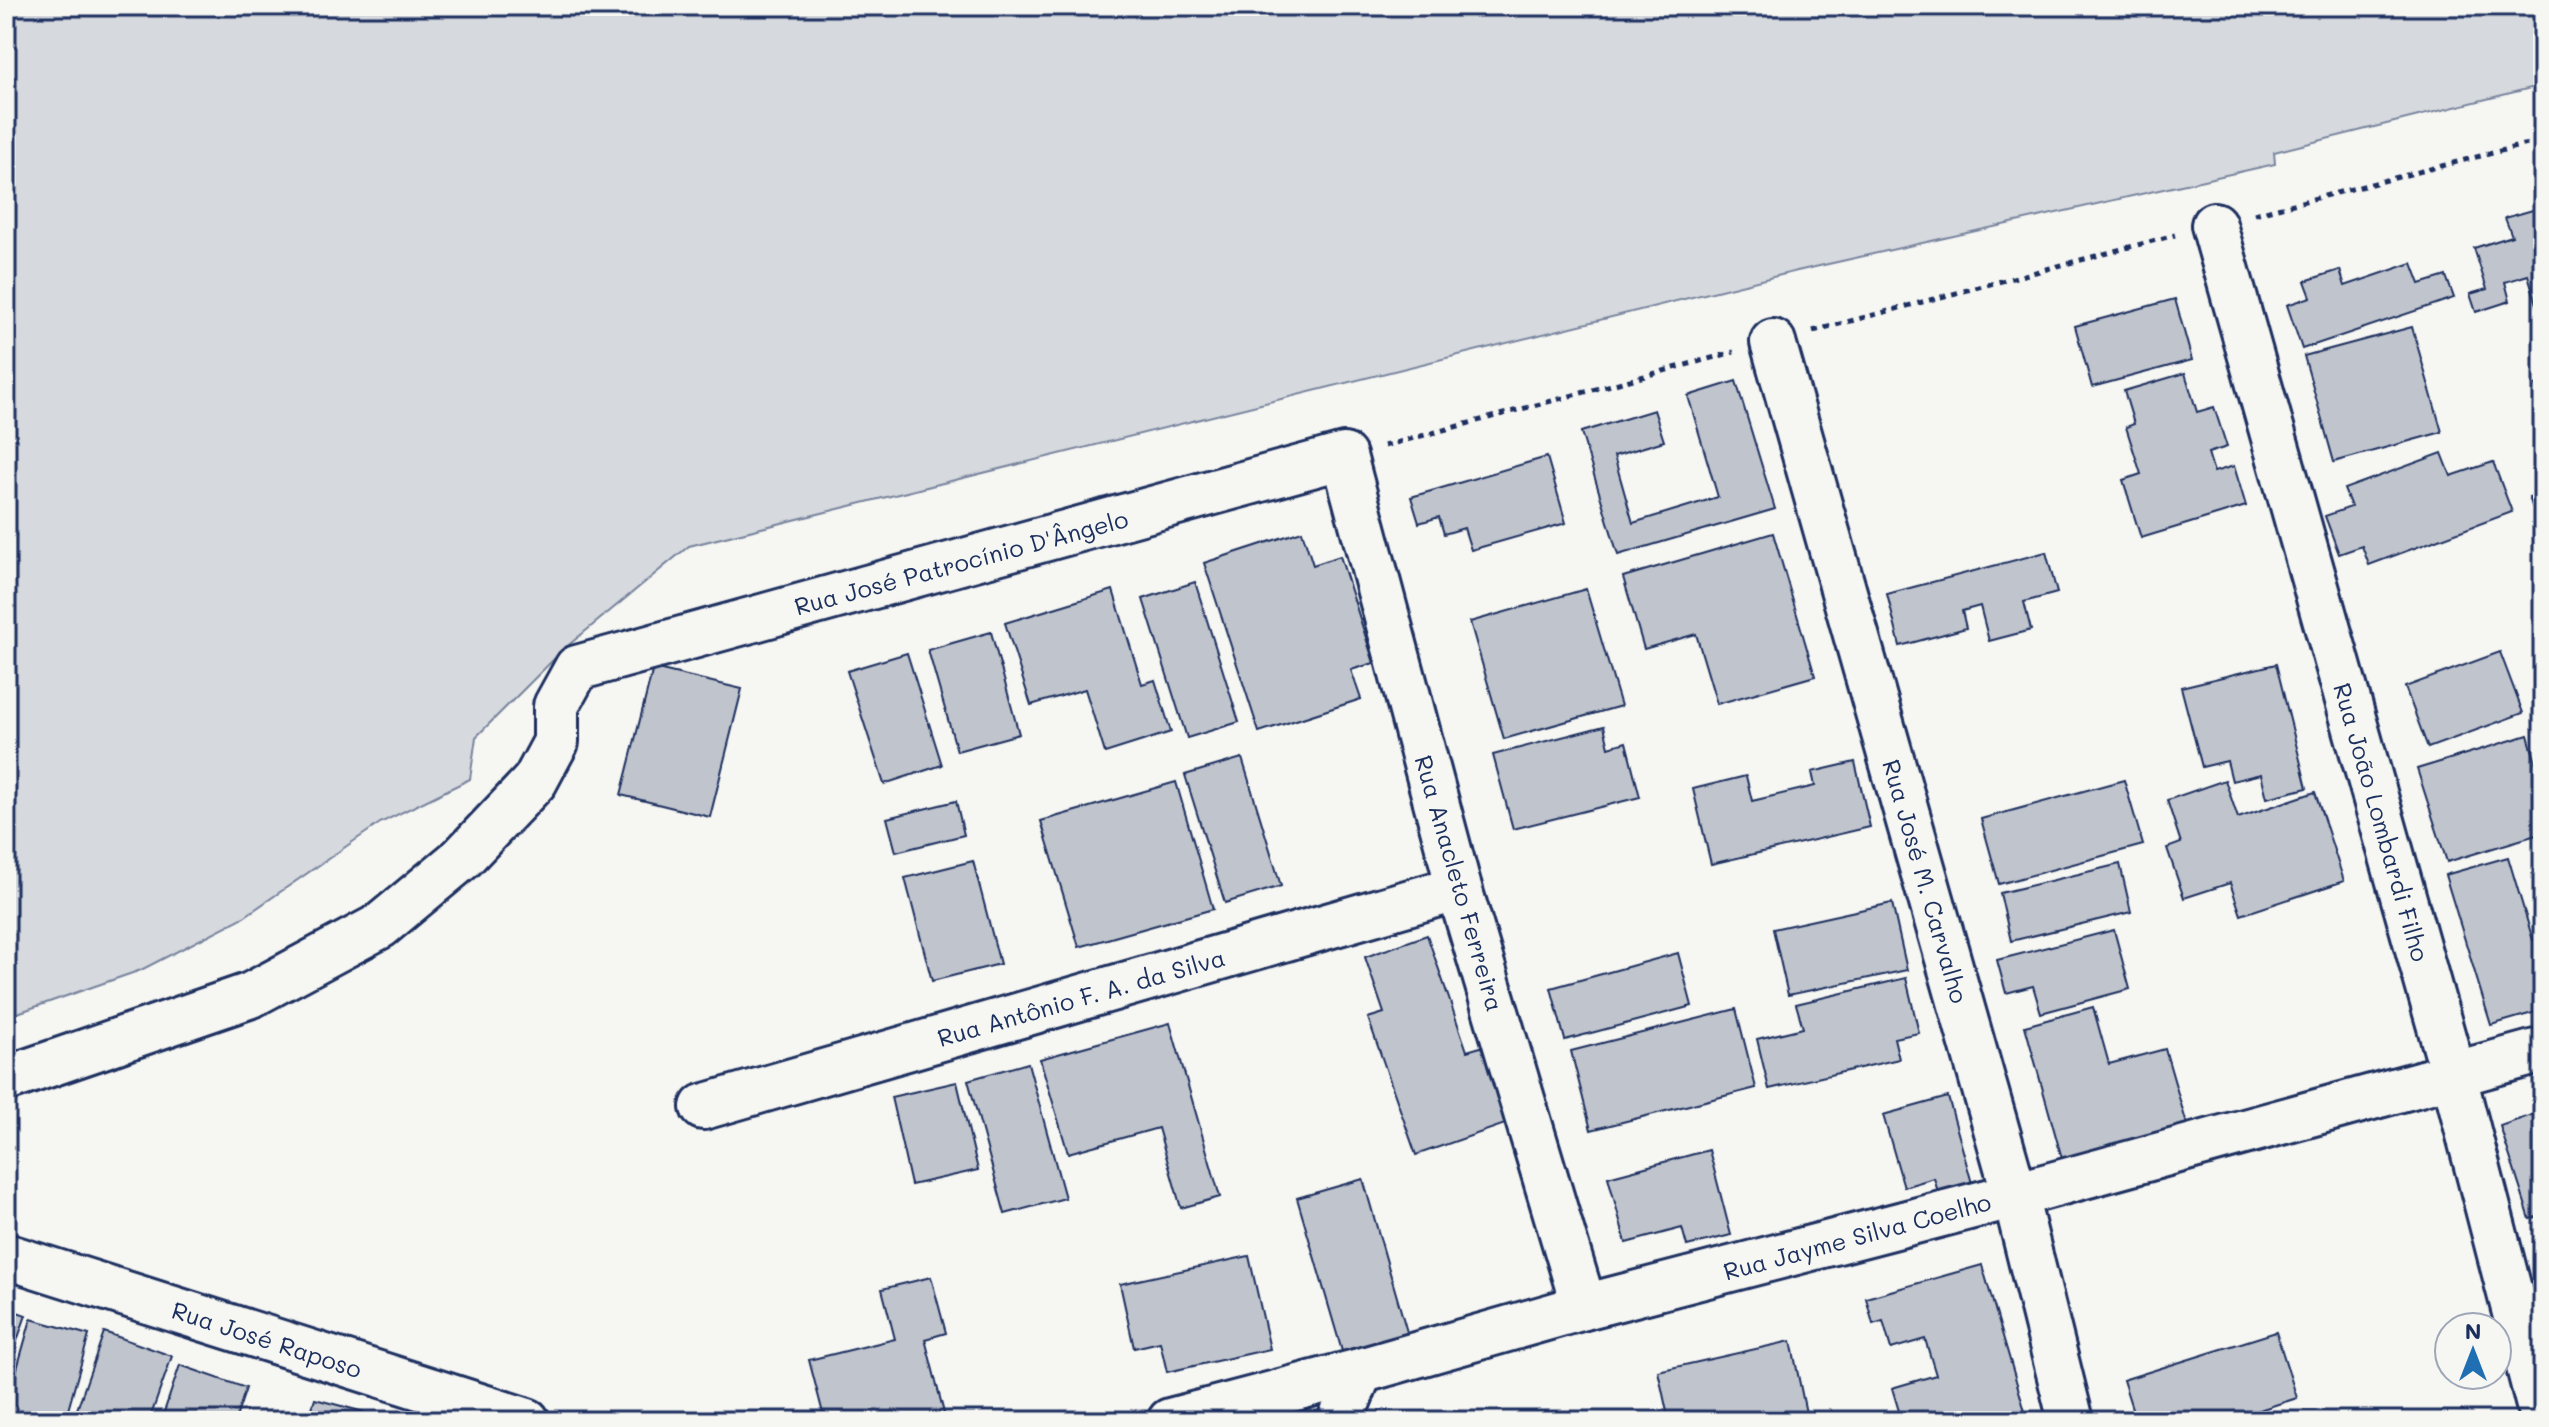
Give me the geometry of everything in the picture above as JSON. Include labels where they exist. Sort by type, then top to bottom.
[{"type":"street","name":"Rua João Lombardi Filho","points":[[2214,225],[2453,1073],[2543,1421]]},
{"type":"street","name":"Rua José M. Carvalho","points":[[1773,342],[2015,1195],[2071,1421]]},
{"type":"street","name":"Rua José Patrocínio D'Ângelo","points":[[6,1079],[251,995],[380,926],[462,858],[535,781],[556,742],[556,706],[577,668],[1344,456]]},
{"type":"street","name":"Rua Anacleto Ferreira","points":[[1344,456],[1459,888],[1584,1307]]},
{"type":"street","name":"Rua Antônio F. A. da Silva","points":[[703,1107],[1459,888]]},
{"type":"street","name":"Rua Jayme Silva Coelho","points":[[1170,1421],[2543,1050]]},
{"type":"street","name":"Rua José Raposo","points":[[6,1256],[505,1418]]},
{"type":"street","points":[[1340,1421],[1360,1371]]},
{"type":"path","points":[[1344,456],[2543,140]]},
{"type":"shaded area","points":[[6,6],[2543,6],[2543,85],[2274,152],[2275,164],[1797,271],[689,546],[565,648],[476,737],[470,779],[380,823],[244,917],[141,970],[6,1017]]},
{"type":"building","points":[[2543,207],[2543,324],[2528,275],[2505,282],[2510,301],[2476,312],[2470,294],[2487,289],[2474,248],[2512,236],[2505,218]]},
{"type":"building","points":[[2412,263],[2420,284],[2446,276],[2454,298],[2302,349],[2287,305],[2311,297],[2305,281],[2340,270],[2345,286]]},
{"type":"building","points":[[2175,299],[2192,360],[2092,387],[2075,326]]},
{"type":"building","points":[[2412,327],[2442,432],[2334,462],[2304,356]]},
{"type":"building","points":[[2185,373],[2197,412],[2214,407],[2227,447],[2208,453],[2214,472],[2234,466],[2246,506],[2141,538],[2123,480],[2141,474],[2126,427],[2134,424],[2124,391]]},
{"type":"building","points":[[1736,381],[1775,509],[1618,555],[1581,432],[1654,410],[1664,441],[1614,456],[1633,523],[1718,497],[1688,396]]},
{"type":"building","points":[[2543,382],[2543,409],[2535,385]]},
{"type":"building","points":[[2442,453],[2451,476],[2493,462],[2512,512],[2369,565],[2362,546],[2339,554],[2325,516],[2351,507],[2344,489]]},
{"type":"building","points":[[1547,457],[1566,523],[1471,550],[1464,528],[1444,534],[1439,517],[1419,523],[1411,497]]},
{"type":"building","points":[[2543,493],[2543,538],[2529,497]]},
{"type":"building","points":[[1302,531],[1313,565],[1340,556],[1374,663],[1351,670],[1361,699],[1259,732],[1204,563]]},
{"type":"building","points":[[1773,533],[1815,676],[1717,704],[1696,634],[1644,649],[1623,577]]},
{"type":"building","points":[[2046,552],[2057,593],[2024,602],[2031,630],[1989,641],[1980,606],[1962,611],[1966,628],[1900,646],[1887,594]]},
{"type":"building","points":[[1195,582],[1239,722],[1187,738],[1143,599]]},
{"type":"building","points":[[1586,589],[1621,706],[1504,739],[1470,622]]},
{"type":"building","points":[[1113,590],[1142,684],[1155,680],[1171,732],[1105,753],[1085,689],[1031,705],[1005,623]]},
{"type":"building","points":[[991,632],[1019,734],[957,751],[928,650]]},
{"type":"building","points":[[2500,652],[2523,713],[2428,748],[2405,687]]},
{"type":"building","points":[[907,653],[942,765],[884,784],[847,671]]},
{"type":"building","points":[[2276,664],[2307,788],[2267,798],[2261,774],[2232,781],[2227,761],[2202,767],[2181,687]]},
{"type":"building","points":[[653,668],[742,689],[710,817],[621,795]]},
{"type":"building","points":[[1604,726],[1609,747],[1626,742],[1640,797],[1513,829],[1493,755]]},
{"type":"building","points":[[2528,735],[2538,770],[2543,768],[2543,833],[2447,862],[2417,769]]},
{"type":"building","points":[[1242,758],[1281,886],[1225,903],[1185,775]]},
{"type":"building","points":[[1855,762],[1870,827],[1711,864],[1693,789],[1746,776],[1752,801],[1815,786],[1812,772]]},
{"type":"building","points":[[2124,780],[2143,845],[1999,884],[1981,819]]},
{"type":"building","points":[[2225,780],[2238,818],[2315,792],[2344,881],[2241,915],[2230,883],[2184,898],[2167,848],[2181,843],[2167,800]]},
{"type":"building","points":[[1176,782],[1213,909],[1079,947],[1041,821]]},
{"type":"building","points":[[956,801],[964,835],[896,852],[887,818]]},
{"type":"building","points":[[2508,857],[2533,940],[2543,938],[2543,1010],[2491,1025],[2445,875]]},
{"type":"building","points":[[973,861],[1000,964],[932,981],[905,878]]},
{"type":"building","points":[[2120,864],[2131,912],[2011,941],[2000,893]]},
{"type":"building","points":[[1892,903],[1907,970],[1788,995],[1773,929]]},
{"type":"building","points":[[2114,930],[2130,989],[2041,1013],[2033,986],[2006,993],[1997,960]]},
{"type":"building","points":[[1427,935],[1467,1051],[1484,1046],[1511,1122],[1416,1155],[1368,1018],[1384,1013],[1365,957]]},
{"type":"building","points":[[1678,953],[1692,1006],[1565,1040],[1551,988]]},
{"type":"building","points":[[1906,978],[1919,1033],[1894,1038],[1899,1059],[1769,1089],[1757,1039],[1803,1028],[1796,1004]]},
{"type":"building","points":[[2093,1007],[2109,1064],[2165,1049],[2188,1128],[2063,1162],[2025,1026]]},
{"type":"building","points":[[1736,1009],[1756,1088],[1591,1130],[1571,1051]]},
{"type":"building","points":[[1170,1023],[1220,1197],[1181,1208],[1158,1128],[1068,1153],[1040,1059]]},
{"type":"building","points":[[1028,1063],[1065,1198],[1005,1214],[968,1080]]},
{"type":"building","points":[[957,1082],[978,1170],[911,1185],[891,1097]]},
{"type":"building","points":[[1948,1097],[1973,1187],[1939,1196],[1934,1178],[1904,1187],[1883,1115]]},
{"type":"building","points":[[2543,1111],[2543,1215],[2530,1219],[2500,1126]]},
{"type":"building","points":[[1709,1150],[1731,1235],[1687,1246],[1682,1228],[1626,1243],[1608,1177]]},
{"type":"building","points":[[1363,1179],[1409,1339],[1344,1358],[1297,1198]]},
{"type":"building","points":[[1249,1256],[1270,1349],[1167,1372],[1160,1342],[1134,1348],[1120,1284]]},
{"type":"building","points":[[1982,1265],[2027,1418],[2016,1421],[1902,1421],[1892,1388],[1936,1375],[1925,1339],[1891,1349],[1883,1321],[1873,1324],[1866,1298]]},
{"type":"building","points":[[931,1277],[946,1333],[925,1339],[946,1421],[825,1421],[809,1360],[895,1339],[882,1289]]},
{"type":"building","points":[[6,1308],[26,1315],[6,1372]]},
{"type":"building","points":[[31,1319],[89,1335],[65,1421],[6,1420],[6,1408]]},
{"type":"building","points":[[104,1332],[172,1356],[149,1421],[73,1421]]},
{"type":"building","points":[[2276,1332],[2297,1398],[2250,1413],[2253,1421],[2136,1421],[2123,1380]]},
{"type":"building","points":[[1791,1341],[1806,1413],[1771,1421],[1669,1421],[1658,1371]]},
{"type":"building","points":[[180,1365],[246,1388],[235,1421],[161,1421]]},
{"type":"building","points":[[315,1399],[364,1412],[361,1421],[308,1421]]}]
